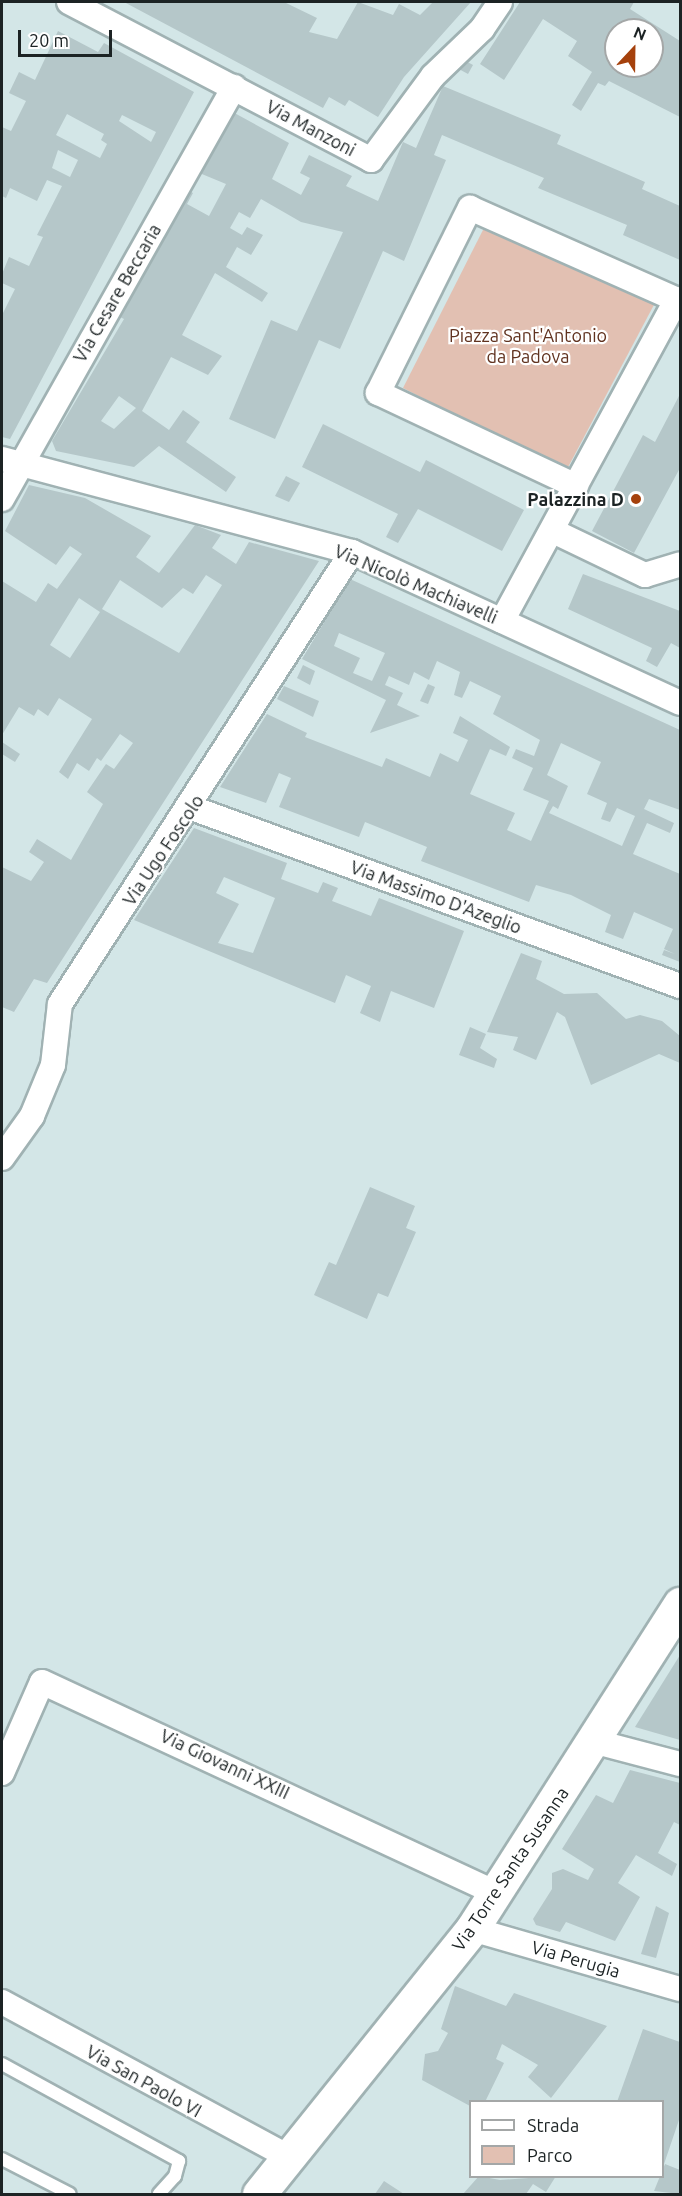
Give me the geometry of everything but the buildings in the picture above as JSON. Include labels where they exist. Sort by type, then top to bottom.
[{"type":"main road","name":"Via Torre Santa Susanna","points":[[259,2194],[472,1929],[596,1742],[681,1604]]},
{"type":"street","name":"Via Manzoni","points":[[69,2],[371,160],[433,76],[482,29],[500,2]]},
{"type":"street","name":"Via Cesare Beccaria","points":[[2,499],[11,462],[234,87]]},
{"type":"street","points":[[502,621],[554,531],[576,486],[679,300],[470,208],[378,393],[576,486]]},
{"type":"street","name":"Via Nicolò Machiavelli","points":[[11,462],[352,552],[681,703]]},
{"type":"street","points":[[554,531],[645,575],[681,564]]},
{"type":"street","name":"Via Ugo Foscolo","points":[[2,1158],[32,1116],[53,1065],[60,1004],[192,808],[352,552]]},
{"type":"street","name":"Via Massimo D'Azeglio","points":[[192,808],[681,986]]},
{"type":"street","name":"Via Giovanni XXIII","points":[[2,1773],[42,1682],[496,1893]]},
{"type":"street","points":[[596,1742],[681,1764]]},
{"type":"street","name":"Via Perugia","points":[[472,1929],[681,1989]]},
{"type":"street","name":"Via San Paolo VI","points":[[2,2002],[289,2157]]},
{"type":"lane","points":[[2,2064],[179,2161],[175,2176],[159,2194]]},
{"type":"lane","points":[[2,2159],[70,2194]]},
{"type":"green space","name":"Piazza Sant'Antonio da Padova","points":[[485,226],[656,301],[566,471],[403,388]]},
{"type":"place","name":"Palazzina D","points":[[636,499]]}]
